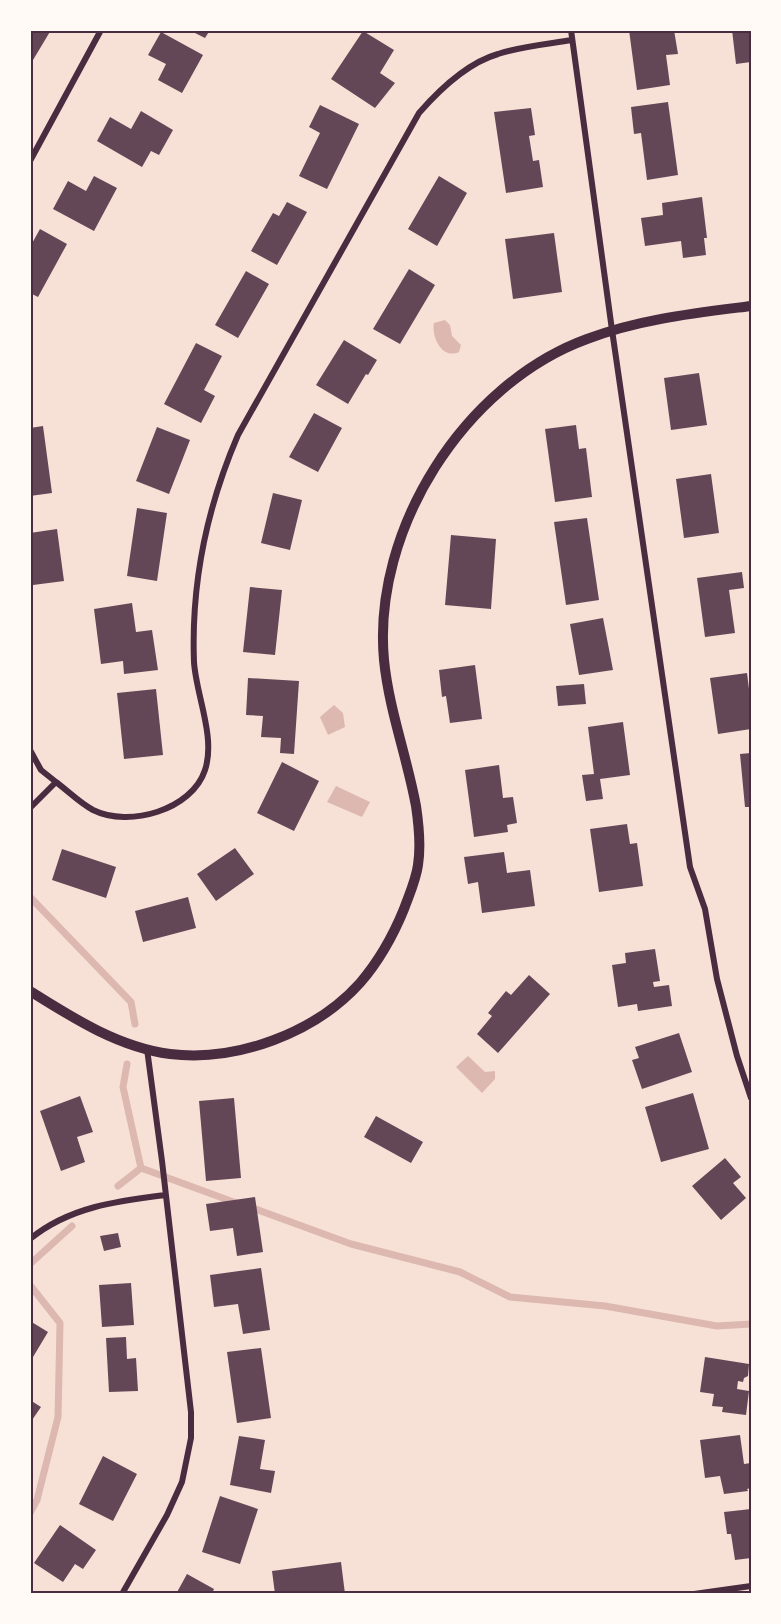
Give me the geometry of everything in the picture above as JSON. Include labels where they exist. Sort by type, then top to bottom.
[{"type":"street","points":[[30,161],[101,30]]},
{"type":"street","points":[[571,30],[690,867],[705,909],[717,979],[737,1056],[751,1098]]},
{"type":"street","points":[[30,750],[42,770],[56,782],[93,810],[117,817],[132,818],[165,809],[184,797],[197,784],[205,770],[209,743],[194,662],[194,611],[211,510],[227,460],[238,435],[419,113],[455,78],[496,54],[523,47],[572,40]]},
{"type":"street","points":[[30,991],[92,1028],[147,1049],[173,1054],[210,1054],[247,1049],[280,1039],[314,1020],[358,985],[379,958],[399,921],[418,867],[419,827],[416,806],[393,709],[384,659],[384,638],[388,588],[395,559],[406,526],[426,480],[454,439],[484,406],[522,375],[550,357],[585,339],[612,330],[678,316],[751,306]]},
{"type":"street","points":[[30,808],[56,782]]},
{"type":"street","points":[[122,1594],[167,1515],[182,1482],[192,1438],[191,1412],[147,1049]]},
{"type":"street","points":[[30,1239],[56,1221],[92,1207],[121,1200],[165,1195]]},
{"type":"street","points":[[694,1594],[751,1586]]},
{"type":"shaded area","points":[[445,320],[450,325],[452,336],[461,345],[459,352],[453,354],[443,350],[434,334],[434,323]]},
{"type":"shaded area","points":[[334,705],[343,713],[345,727],[328,735],[320,717]]},
{"type":"shaded area","points":[[336,786],[370,802],[362,817],[327,802]]},
{"type":"shaded area","points":[[468,1056],[485,1072],[495,1071],[495,1079],[482,1093],[456,1067]]},
{"type":"building","points":[[30,30],[51,30],[30,65]]},
{"type":"building","points":[[189,30],[210,30],[205,38]]},
{"type":"building","points":[[629,30],[674,30],[678,54],[666,55],[670,85],[637,90]]},
{"type":"building","points":[[732,30],[751,30],[751,62],[736,64]]},
{"type":"building","points":[[363,31],[394,50],[380,73],[395,83],[375,108],[331,79]]},
{"type":"building","points":[[161,32],[203,55],[182,93],[158,80],[166,64],[148,55]]},
{"type":"building","points":[[668,102],[678,175],[647,180],[641,133],[634,134],[631,107]]},
{"type":"building","points":[[320,105],[359,124],[327,189],[299,176],[320,133],[309,127]]},
{"type":"building","points":[[531,108],[535,135],[529,136],[533,161],[539,160],[543,187],[506,193],[494,112]]},
{"type":"building","points":[[141,111],[173,130],[159,155],[151,151],[142,167],[97,141],[110,117],[131,129]]},
{"type":"building","points":[[94,176],[117,188],[94,231],[53,209],[68,181],[86,191]]},
{"type":"building","points":[[439,176],[467,193],[437,246],[408,229]]},
{"type":"building","points":[[702,197],[707,238],[704,238],[706,255],[683,258],[681,241],[645,246],[641,218],[663,215],[662,203]]},
{"type":"building","points":[[287,202],[307,212],[277,265],[251,251],[273,213],[279,216]]},
{"type":"building","points":[[40,229],[67,244],[38,297],[30,293],[30,247]]},
{"type":"building","points":[[554,233],[562,292],[513,299],[505,239]]},
{"type":"building","points":[[409,269],[435,285],[400,344],[373,329]]},
{"type":"building","points":[[246,271],[269,284],[238,338],[215,325]]},
{"type":"building","points":[[344,340],[377,360],[348,404],[316,385]]},
{"type":"building","points":[[196,343],[222,356],[204,390],[215,396],[201,423],[164,404]]},
{"type":"building","points":[[699,373],[707,425],[671,430],[664,378]]},
{"type":"building","points":[[314,413],[342,428],[318,472],[289,457]]},
{"type":"building","points":[[576,425],[579,449],[586,448],[592,497],[555,502],[545,429]]},
{"type":"building","points":[[43,426],[52,493],[30,496],[30,428]]},
{"type":"building","points":[[157,427],[190,440],[169,494],[136,481]]},
{"type":"building","points":[[711,474],[719,533],[684,538],[676,479]]},
{"type":"building","points":[[273,493],[302,500],[290,550],[261,543]]},
{"type":"building","points":[[137,508],[167,513],[157,581],[127,576]]},
{"type":"building","points":[[587,518],[599,600],[566,605],[554,522]]},
{"type":"building","points":[[57,529],[64,581],[33,585],[30,533]]},
{"type":"building","points":[[451,535],[496,539],[491,609],[445,605]]},
{"type":"building","points":[[742,572],[744,588],[729,590],[735,633],[705,637],[697,578]]},
{"type":"building","points":[[250,587],[282,590],[275,655],[243,652]]},
{"type":"building","points":[[132,603],[136,632],[152,630],[158,670],[124,674],[123,661],[101,664],[94,609]]},
{"type":"building","points":[[603,618],[613,670],[579,675],[570,624]]},
{"type":"building","points":[[475,665],[482,719],[450,723],[446,696],[442,697],[439,670]]},
{"type":"building","points":[[747,673],[751,729],[718,734],[710,678]]},
{"type":"building","points":[[248,678],[299,681],[294,754],[280,753],[281,738],[261,737],[263,716],[246,715]]},
{"type":"building","points":[[584,684],[586,704],[558,706],[556,686]]},
{"type":"building","points":[[156,689],[163,755],[124,759],[117,693]]},
{"type":"building","points":[[623,722],[630,775],[600,779],[603,799],[586,801],[582,775],[594,774],[588,727]]},
{"type":"building","points":[[751,753],[751,807],[745,807],[740,754]]},
{"type":"building","points":[[282,762],[319,781],[294,831],[257,813]]},
{"type":"building","points":[[499,765],[503,798],[513,797],[517,823],[507,825],[508,832],[474,837],[465,770]]},
{"type":"building","points":[[627,824],[630,844],[637,843],[643,886],[599,892],[590,829]]},
{"type":"building","points":[[235,848],[254,874],[216,901],[197,874]]},
{"type":"building","points":[[62,849],[116,867],[106,898],[52,880]]},
{"type":"building","points":[[504,852],[507,873],[530,870],[535,906],[482,913],[478,882],[468,884],[464,857]]},
{"type":"building","points":[[188,897],[196,928],[143,942],[135,911]]},
{"type":"building","points":[[655,949],[660,981],[653,982],[654,987],[669,985],[672,1006],[638,1011],[637,1004],[618,1007],[612,965],[626,963],[625,953]]},
{"type":"building","points":[[529,975],[550,994],[498,1053],[477,1034],[492,1016],[488,1013],[506,991],[511,995]]},
{"type":"building","points":[[679,1033],[692,1072],[642,1089],[632,1060],[639,1058],[635,1047]]},
{"type":"building","points":[[693,1093],[709,1149],[661,1162],[645,1107]]},
{"type":"building","points":[[80,1096],[93,1132],[77,1137],[85,1162],[61,1171],[40,1111]]},
{"type":"building","points":[[234,1098],[241,1178],[206,1181],[199,1101]]},
{"type":"building","points":[[376,1116],[423,1142],[411,1163],[364,1137]]},
{"type":"building","points":[[725,1158],[741,1177],[733,1183],[746,1198],[721,1220],[692,1186]]},
{"type":"building","points":[[255,1197],[263,1252],[237,1256],[233,1228],[210,1231],[206,1204]]},
{"type":"building","points":[[118,1233],[121,1247],[104,1251],[100,1236]]},
{"type":"building","points":[[261,1268],[270,1330],[243,1334],[238,1304],[214,1307],[210,1275]]},
{"type":"building","points":[[131,1283],[134,1325],[102,1327],[99,1285]]},
{"type":"building","points":[[30,1321],[48,1332],[30,1362]]},
{"type":"building","points":[[126,1337],[127,1359],[136,1358],[138,1391],[109,1392],[106,1338]]},
{"type":"building","points":[[261,1348],[271,1418],[237,1423],[227,1352]]},
{"type":"building","points":[[705,1357],[749,1364],[748,1376],[743,1382],[738,1381],[737,1389],[749,1391],[746,1415],[722,1412],[723,1407],[712,1406],[714,1394],[700,1392]]},
{"type":"building","points":[[30,1400],[41,1407],[30,1423]]},
{"type":"building","points":[[740,1435],[744,1464],[751,1463],[751,1488],[747,1489],[748,1491],[724,1494],[720,1476],[705,1478],[700,1440]]},
{"type":"building","points":[[239,1436],[265,1440],[260,1469],[275,1471],[271,1493],[230,1485]]},
{"type":"building","points":[[103,1456],[137,1474],[113,1521],[79,1504]]},
{"type":"building","points":[[220,1496],[258,1509],[240,1564],[202,1552]]},
{"type":"building","points":[[751,1509],[751,1558],[735,1560],[731,1534],[727,1534],[724,1512]]},
{"type":"building","points":[[60,1525],[96,1550],[83,1569],[75,1564],[63,1582],[34,1563]]},
{"type":"building","points":[[341,1562],[345,1594],[275,1594],[272,1571]]},
{"type":"building","points":[[187,1574],[214,1589],[212,1594],[176,1594]]},
{"type":"waterway","points":[[30,897],[131,1002],[135,1024]]},
{"type":"waterway","points":[[127,1064],[123,1087],[141,1168]]},
{"type":"waterway","points":[[141,1168],[239,1204]]},
{"type":"waterway","points":[[118,1186],[141,1168]]},
{"type":"waterway","points":[[250,1207],[351,1244],[460,1272],[510,1297],[605,1306],[717,1326],[751,1324]]},
{"type":"waterway","points":[[30,1264],[72,1226]]},
{"type":"waterway","points":[[30,1285],[60,1323],[58,1417],[37,1500],[30,1513]]}]
